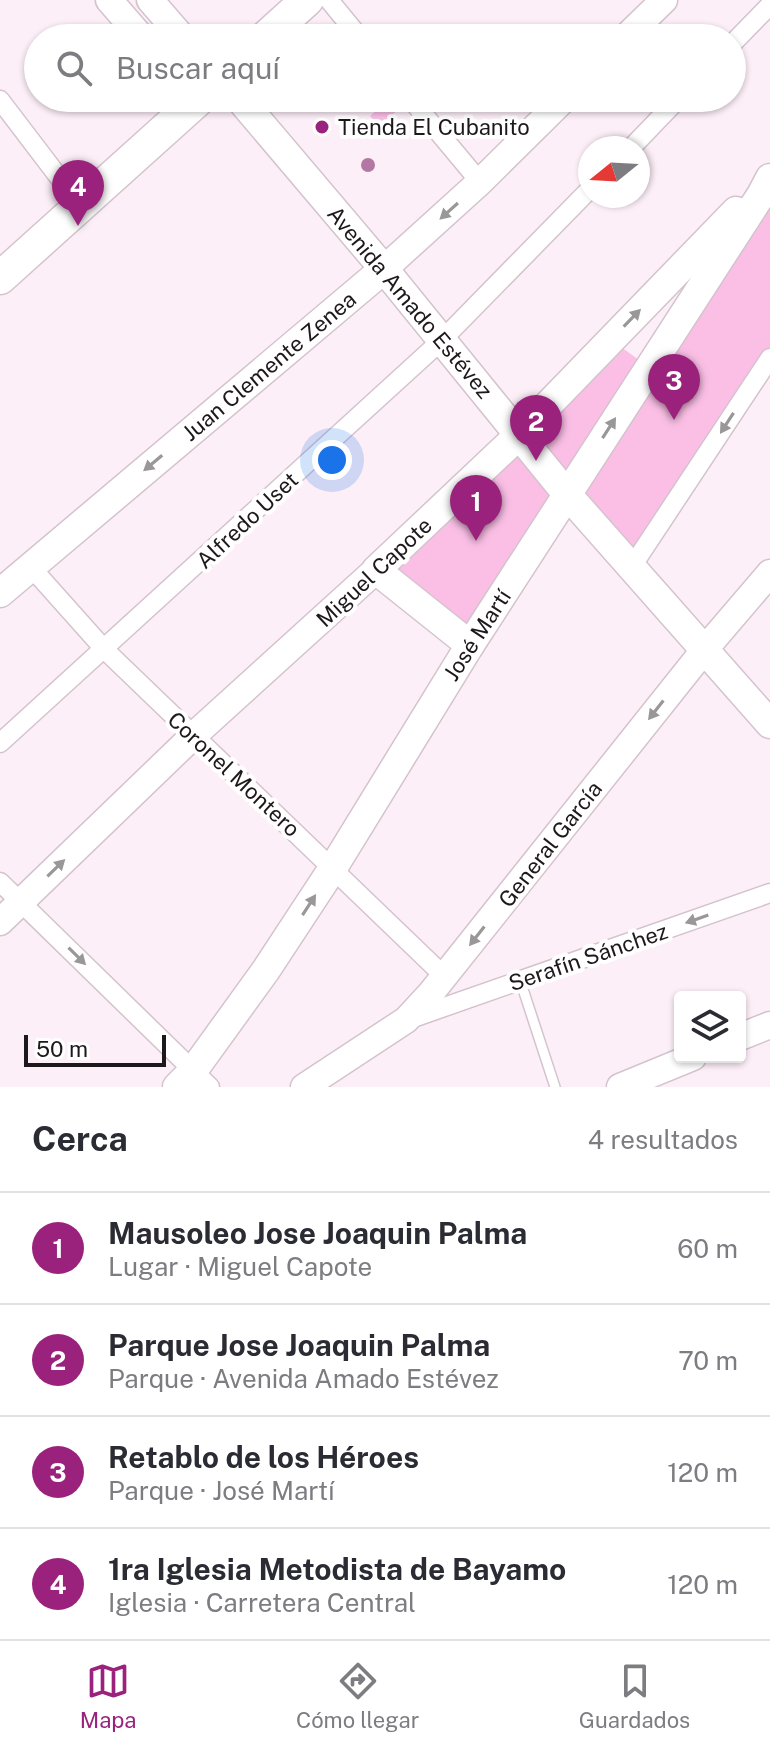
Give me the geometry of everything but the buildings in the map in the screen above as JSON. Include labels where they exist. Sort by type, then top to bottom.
[{"type":"highway","points":[[280,24],[307,0]]},
{"type":"highway","points":[[0,278],[80,205],[201,112]]},
{"type":"main road","name":"Avenida Amado Estévez","points":[[229,112],[384,269],[566,493],[770,724]]},
{"type":"main road","name":"Miguel Capote","points":[[376,570],[519,435],[770,177]]},
{"type":"main road","name":"José Martí","points":[[193,1082],[333,868],[566,493],[770,177]]},
{"type":"main road","name":"Juan Clemente Zenea","points":[[0,593],[384,269]]},
{"type":"main road","points":[[376,570],[470,645]]},
{"type":"street","points":[[109,0],[130,24]]},
{"type":"street","points":[[150,0],[171,24]]},
{"type":"street","points":[[329,0],[349,24]]},
{"type":"street","points":[[639,24],[664,0]]},
{"type":"street","points":[[746,30],[770,5]]},
{"type":"street","points":[[0,100],[80,205]]},
{"type":"street","points":[[422,112],[480,182]]},
{"type":"street","name":"Juan Clemente Zenea","points":[[384,269],[480,182],[551,112]]},
{"type":"street","points":[[643,136],[666,112]]},
{"type":"street","name":"Alfredo Uset","points":[[0,743],[442,340],[578,201]]},
{"type":"street","points":[[631,568],[770,358]]},
{"type":"street","name":"Coronel Montero","points":[[30,566],[105,650],[444,976]]},
{"type":"street","name":"Miguel Capote","points":[[0,922],[193,736],[376,570]]},
{"type":"street","name":"General García","points":[[304,1087],[406,1020],[705,649],[770,573]]},
{"type":"street","points":[[0,882],[193,1082]]},
{"type":"street","name":"Serafín Sánchez","points":[[406,1020],[770,893]]},
{"type":"street","points":[[746,1035],[770,1025]]},
{"type":"street","points":[[620,1087],[678,1063]]},
{"type":"lane","points":[[520,980],[555,1087]]},
{"type":"shaded area","points":[[375,112],[395,112],[379,126],[370,116]]},
{"type":"shaded area","points":[[770,207],[770,350],[633,554],[578,490]]},
{"type":"shaded area","points":[[621,347],[639,360],[467,630],[390,563]]},
{"type":"place","name":"Tienda El Cubanito","points":[[322,127]]},
{"type":"place","name":"1ra Iglesia Metodista de Bayamo","points":[[78,226]]},
{"type":"place","name":"Retablo de los Héroes","points":[[674,420]]},
{"type":"place","name":"Parque Jose Joaquin Palma","points":[[536,461]]},
{"type":"place","name":"Mausoleo Jose Joaquin Palma","points":[[476,541]]}]
